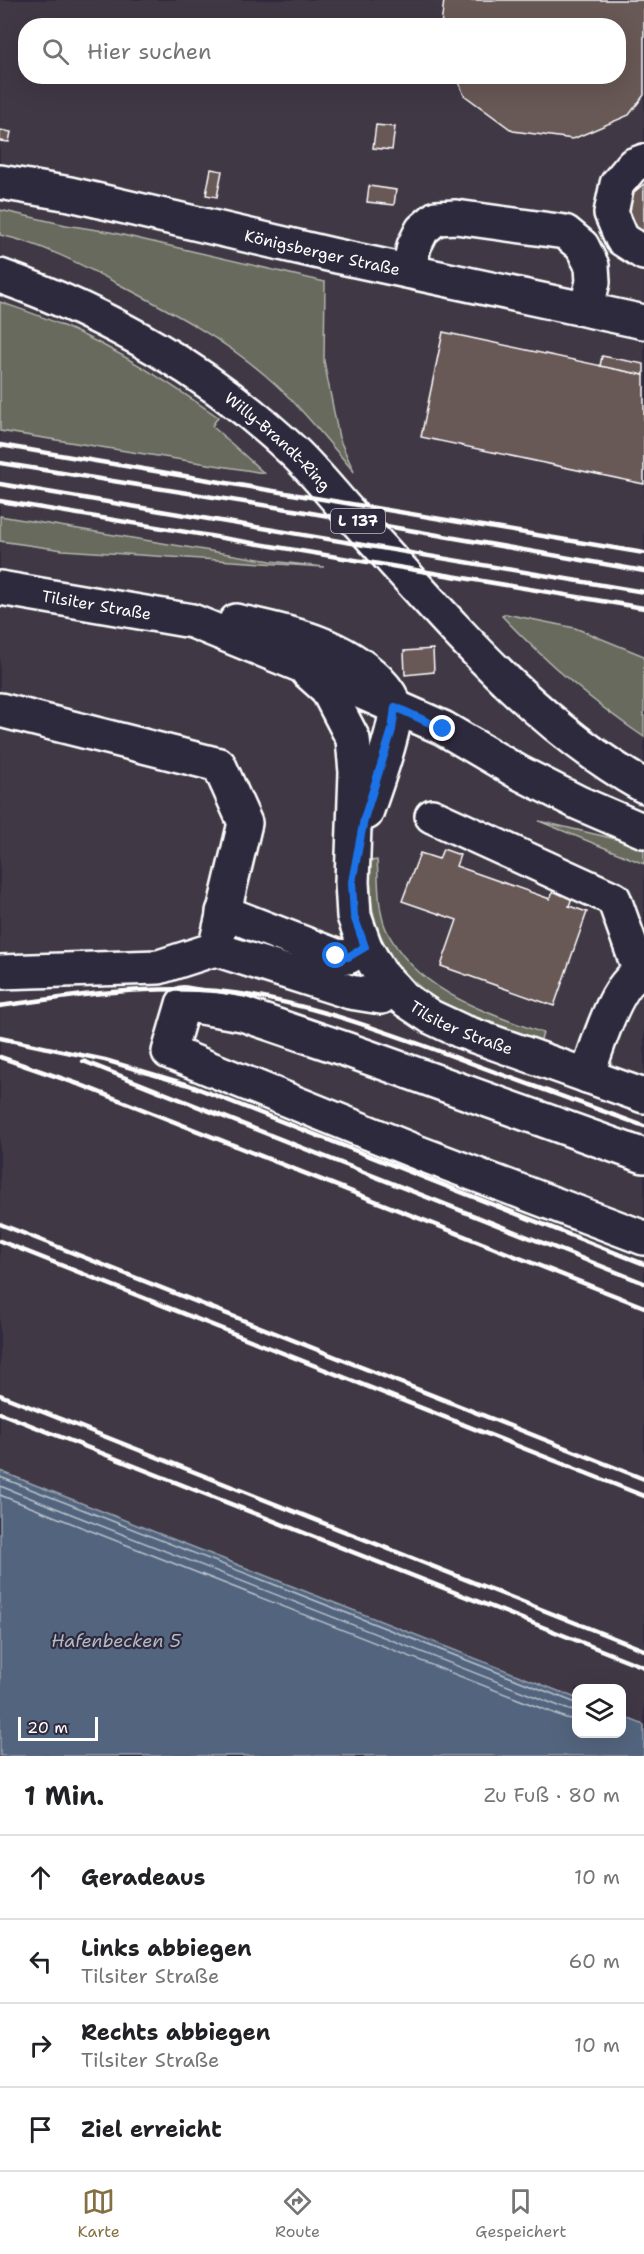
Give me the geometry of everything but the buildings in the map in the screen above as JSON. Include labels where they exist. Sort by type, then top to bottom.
[{"type":"street","points":[[644,161],[633,165],[617,184],[611,213],[622,238],[644,253]]},
{"type":"street","name":"Königsberger Straße","points":[[0,182],[70,194],[644,322]]},
{"type":"street","points":[[409,271],[414,246],[422,230],[436,218],[456,217],[565,232],[582,246],[592,266],[593,282],[586,309]]},
{"type":"street","name":"Willy-Brandt-Ring","points":[[0,276],[45,292],[124,330],[185,367],[240,406],[294,452],[500,675],[582,746],[644,786]]},
{"type":"street","name":"Tilsiter Straße","points":[[0,588],[192,621],[228,620],[298,635],[337,649],[366,668],[385,687],[395,707],[392,730],[364,819],[352,882]]},
{"type":"street","name":"Tilsiter Straße","points":[[192,621],[300,665],[443,729],[518,772],[579,803],[644,831]]},
{"type":"street","name":"Tilsiter Straße","points":[[300,665],[327,689],[352,739],[356,772],[352,882],[354,916],[365,947],[381,973],[404,999],[441,1022],[644,1096]]},
{"type":"street","points":[[0,710],[219,765],[246,823],[215,949]]},
{"type":"street","points":[[432,816],[614,898],[642,972],[626,983],[617,995],[587,1076]]},
{"type":"street","points":[[224,912],[336,956],[348,957],[365,947]]},
{"type":"street","points":[[0,972],[159,967],[215,949],[350,992],[381,997],[393,987]]},
{"type":"street","points":[[644,1156],[242,1014],[183,1004],[169,1052],[429,1157],[644,1238]]},
{"type":"shaded area","points":[[0,0],[644,0],[644,1725],[626,1718],[626,1684],[572,1684],[572,1696],[0,1471]]},
{"type":"green space","points":[[0,210],[110,232],[325,282],[324,361],[339,438],[354,472],[289,397],[249,362],[198,327],[96,272],[49,250],[0,235]]},
{"type":"green space","points":[[0,302],[82,334],[161,379],[218,417],[212,426],[264,473],[0,431]]},
{"type":"green space","points":[[0,516],[271,561],[324,567],[63,550],[0,541]]},
{"type":"green space","points":[[506,614],[575,628],[644,656],[644,737],[606,710],[552,665],[502,616]]},
{"type":"green space","points":[[539,821],[644,848],[644,864]]},
{"type":"green space","points":[[377,860],[383,921],[399,950],[414,968],[453,996],[475,1007],[543,1033],[539,1045],[487,1025],[436,999],[415,983],[396,963],[382,939],[373,911],[370,861]]},
{"type":"water","name":"Hafenbecken 5","points":[[0,1471],[572,1696],[572,1738],[626,1738],[626,1718],[644,1725],[644,1756],[0,1756]]},
{"type":"railway","points":[[0,445],[644,553]]},
{"type":"railway","points":[[0,463],[300,511],[644,571]]},
{"type":"railway","points":[[0,484],[644,592]]},
{"type":"railway","points":[[0,501],[644,608]]},
{"type":"railway","points":[[0,1006],[81,995],[162,989],[217,991],[275,1000],[332,1015],[416,1043],[644,1126]]},
{"type":"railway","points":[[0,1038],[105,1060],[189,1085],[644,1264]]},
{"type":"railway","points":[[0,1057],[81,1085],[644,1307]]},
{"type":"railway","points":[[83,1061],[644,1283]]},
{"type":"railway","points":[[0,1224],[644,1479]]},
{"type":"railway","points":[[0,1241],[644,1496]]},
{"type":"railway","points":[[0,1395],[644,1650]]},
{"type":"railway","points":[[0,1413],[644,1667]]},
{"type":"route","points":[[336,956],[348,957],[365,947],[354,916],[352,882],[364,819],[392,730],[395,707],[443,729]]}]
